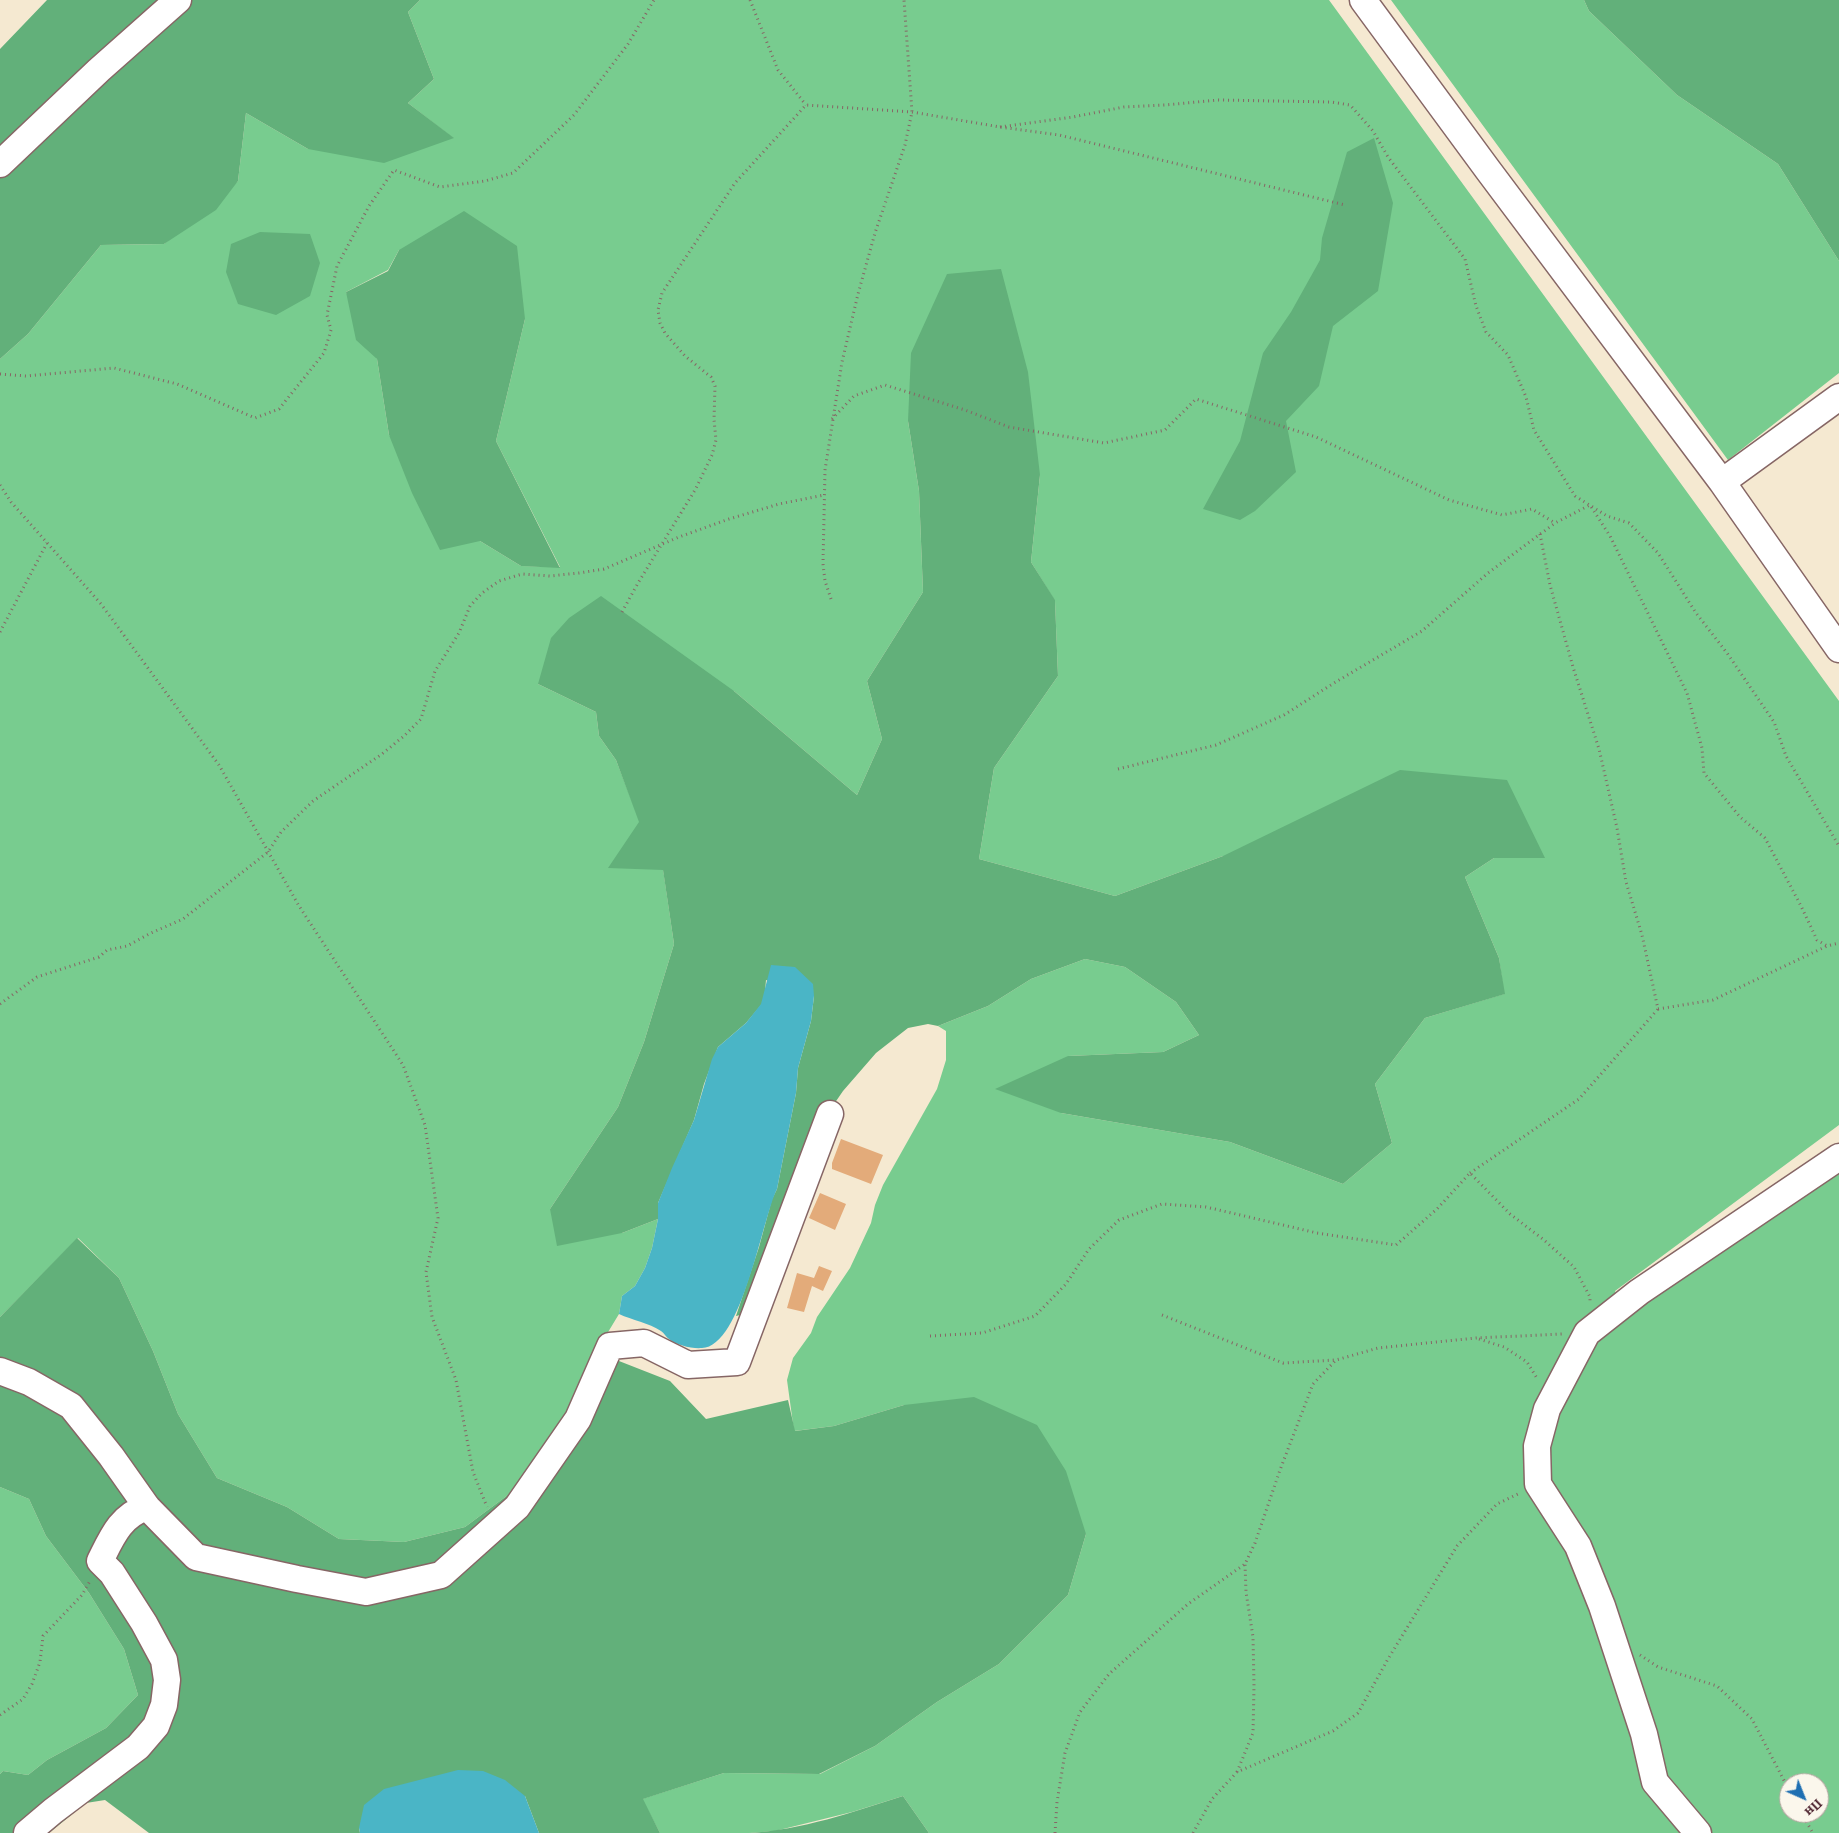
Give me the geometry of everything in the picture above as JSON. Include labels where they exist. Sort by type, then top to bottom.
[{"type":"lane","points":[[0,164],[99,70],[178,0]]},
{"type":"lane","points":[[1364,0],[1488,170],[1722,482],[1839,649]]},
{"type":"lane","points":[[1722,482],[1839,397]]},
{"type":"lane","points":[[0,1372],[29,1382],[71,1406],[111,1456],[147,1507],[196,1557],[366,1592],[441,1575],[517,1507],[578,1419],[610,1346],[644,1343],[688,1365],[737,1362],[830,1114]]},
{"type":"lane","points":[[1698,1833],[1655,1782],[1644,1734],[1602,1606],[1578,1546],[1538,1484],[1538,1446],[1547,1409],[1588,1333],[1639,1292],[1839,1157]]},
{"type":"lane","points":[[27,1833],[138,1747],[156,1726],[164,1705],[168,1680],[164,1660],[144,1623],[112,1573],[100,1561],[110,1540],[126,1518],[134,1512],[147,1507]]},
{"type":"path","points":[[0,374],[26,376],[114,368],[177,384],[255,418],[279,409],[324,353],[331,330],[327,315],[337,266],[369,206],[394,170],[440,187],[485,181],[513,173],[574,115],[628,44],[654,0]]},
{"type":"path","points":[[750,0],[778,70],[806,105],[912,112],[1059,135],[1345,205]]},
{"type":"path","points":[[831,599],[825,581],[823,564],[825,470],[842,362],[858,294],[875,233],[905,145],[912,112],[904,0]]},
{"type":"path","points":[[1000,127],[1073,117],[1124,107],[1218,100],[1331,102],[1350,105],[1373,131],[1388,157],[1465,259],[1476,306],[1486,332],[1508,355],[1526,397],[1534,430],[1575,496],[1607,516],[1629,523],[1658,553],[1696,612],[1727,653],[1774,722],[1786,756],[1839,846]]},
{"type":"path","points":[[622,612],[695,490],[712,455],[716,440],[714,420],[715,386],[711,377],[685,356],[665,333],[660,323],[658,310],[662,293],[735,183],[806,105]]},
{"type":"path","points":[[832,419],[854,396],[885,385],[965,410],[1009,427],[1104,443],[1165,430],[1196,400],[1316,437],[1449,500],[1502,515],[1532,509],[1554,523]]},
{"type":"path","points":[[0,485],[11,502],[101,604],[219,765],[299,906],[403,1065],[425,1125],[438,1218],[426,1272],[432,1317],[456,1380],[473,1472],[494,1527]]},
{"type":"path","points":[[0,1004],[37,977],[99,958],[107,950],[127,946],[183,919],[268,852],[281,832],[313,801],[382,754],[421,719],[435,671],[459,633],[470,606],[482,593],[499,581],[522,574],[550,576],[604,568],[737,517],[779,504],[824,495]]},
{"type":"path","points":[[1118,769],[1216,745],[1284,715],[1334,682],[1422,631],[1488,574],[1554,523],[1590,505]]},
{"type":"path","points":[[1590,505],[1610,536],[1687,693],[1702,748],[1704,773],[1740,817],[1765,838],[1817,940],[1827,946]]},
{"type":"path","points":[[1540,534],[1550,585],[1599,749],[1617,828],[1626,882],[1642,935],[1658,1009]]},
{"type":"path","points":[[0,632],[48,543]]},
{"type":"path","points":[[930,1336],[982,1333],[1035,1316],[1066,1284],[1089,1249],[1119,1220],[1162,1204],[1206,1207],[1318,1232],[1396,1245],[1437,1210],[1470,1173],[1579,1099],[1658,1009],[1713,1000],[1827,946],[1839,943]]},
{"type":"path","points":[[1162,1315],[1283,1363],[1336,1360],[1378,1348],[1476,1338],[1588,1333],[1590,1296],[1574,1267],[1544,1240],[1510,1214],[1470,1173]]},
{"type":"path","points":[[1476,1338],[1504,1347],[1527,1362],[1541,1386],[1547,1409]]},
{"type":"path","points":[[1054,1833],[1065,1753],[1080,1712],[1109,1674],[1188,1604],[1245,1564],[1256,1543],[1280,1470],[1312,1384],[1336,1360]]},
{"type":"path","points":[[1237,1772],[1334,1731],[1358,1714],[1457,1546],[1497,1504],[1538,1484]]},
{"type":"path","points":[[0,1715],[23,1699],[32,1684],[40,1662],[43,1636],[82,1595],[100,1561]]},
{"type":"path","points":[[1193,1833],[1212,1799],[1237,1772],[1253,1733],[1253,1637],[1246,1592],[1245,1564]]},
{"type":"path","points":[[1611,1634],[1658,1667],[1717,1686],[1752,1719],[1780,1773]]},
{"type":"green space","points":[[47,0],[420,0],[408,12],[434,79],[408,103],[454,138],[384,163],[308,149],[246,113],[238,181],[216,210],[164,244],[101,245],[28,334],[0,359],[0,49]]},
{"type":"green space","points":[[420,0],[1329,0],[1839,701],[1839,1125],[1615,1291],[1623,1319],[1839,1170],[1839,1833],[929,1833],[903,1796],[852,1812],[775,1831],[749,1833],[660,1833],[642,1799],[724,1773],[820,1774],[875,1746],[937,1702],[999,1664],[1068,1595],[1086,1534],[904,1405],[834,1426],[794,1431],[787,1380],[793,1358],[811,1333],[817,1317],[850,1268],[871,1223],[875,1205],[883,1185],[937,1089],[946,1060],[946,1031],[938,1026],[988,1006],[1031,979],[1085,959],[1125,967],[1176,1002],[1199,1035],[1163,1052],[1068,1056],[1061,1113],[1230,1142],[1343,1184],[1392,1143],[1375,1084],[1425,1018],[1504,994],[1499,958],[1465,877],[1494,858],[1545,857],[1223,856],[1115,896],[979,859],[994,768],[1058,676],[1055,601],[1031,562],[1040,475],[908,421],[919,491],[923,592],[867,681],[882,739],[857,795],[734,691],[538,684],[596,712],[599,736],[616,760],[640,822],[663,869],[674,944],[644,1042],[618,1107],[550,1209],[622,1233],[658,1219],[652,1248],[645,1268],[635,1286],[622,1296],[619,1314],[596,1352],[566,1417],[520,1486],[465,1527],[404,1542],[339,1539],[287,1507],[217,1478],[178,1414],[153,1351],[119,1278],[78,1238],[0,1317],[0,359],[28,334],[101,245],[164,244],[238,181],[246,113],[308,149],[453,138],[408,103],[434,79],[408,12]],"holes":[[[399,250],[525,319],[496,441],[560,567],[521,566],[480,541],[389,435],[377,359],[346,292],[388,270]]]},
{"type":"green space","points":[[1391,0],[1584,0],[1589,11],[1677,95],[1778,164],[1839,261],[1839,373],[1728,460]]},
{"type":"green space","points":[[1584,0],[1839,0],[1839,261],[1778,164],[1677,95],[1589,11]]},
{"type":"green space","points":[[1374,138],[1393,203],[1378,291],[1333,326],[1319,386],[1286,421],[1296,472],[1255,511],[1240,520],[1203,509],[1240,441],[1263,353],[1291,312],[1320,260],[1322,238],[1347,152]]},
{"type":"green space","points":[[464,211],[517,246],[525,319],[496,441],[560,568],[521,566],[480,541],[440,550],[412,493],[389,435],[377,359],[356,340],[346,292],[388,271],[399,250]]},
{"type":"green space","points":[[260,232],[310,234],[320,263],[310,296],[276,315],[238,304],[226,272],[231,244]]},
{"type":"green space","points":[[1001,269],[1028,372],[1040,475],[1031,562],[1055,600],[1058,676],[994,768],[979,859],[1115,896],[1223,856],[1400,770],[1507,780],[1545,858],[1494,858],[1465,877],[1499,958],[1505,994],[1425,1018],[1375,1084],[1392,1143],[1343,1184],[1230,1142],[1061,1113],[995,1089],[1068,1056],[1163,1052],[1199,1035],[1176,1002],[1125,967],[1085,959],[1031,979],[988,1006],[938,1026],[928,1024],[908,1028],[876,1053],[843,1091],[806,1145],[753,1312],[736,1316],[759,1247],[772,1199],[777,1189],[796,1093],[798,1068],[811,1021],[814,996],[766,980],[762,1004],[746,1023],[718,1047],[704,1084],[694,1120],[658,1203],[658,1219],[622,1233],[557,1246],[550,1209],[618,1107],[644,1042],[674,944],[663,870],[608,868],[639,822],[616,760],[599,736],[596,712],[538,684],[551,638],[569,618],[601,596],[734,691],[857,795],[882,739],[867,681],[923,592],[919,491],[908,421],[911,353],[947,274]]},
{"type":"green space","points":[[77,1238],[119,1278],[153,1351],[178,1414],[217,1478],[287,1507],[339,1539],[404,1542],[465,1527],[520,1486],[566,1417],[596,1352],[670,1381],[706,1419],[788,1400],[795,1431],[834,1426],[904,1405],[974,1397],[1037,1425],[1066,1471],[1086,1534],[1068,1595],[999,1664],[937,1702],[875,1746],[819,1774],[724,1773],[643,1799],[660,1833],[539,1833],[525,1796],[359,1828],[360,1833],[149,1833],[105,1800],[86,1803],[49,1833],[0,1833],[0,1774],[3,1771],[28,1775],[47,1760],[106,1728],[138,1695],[124,1649],[89,1593],[46,1536],[29,1499],[0,1487],[0,1317]]},
{"type":"green space","points":[[0,1487],[29,1499],[46,1536],[89,1593],[124,1649],[138,1695],[106,1728],[47,1760],[28,1775],[3,1771],[0,1774]]},
{"type":"green space","points":[[903,1796],[929,1833],[749,1833],[808,1824]]},
{"type":"water","points":[[771,965],[795,967],[813,984],[814,996],[811,1021],[798,1068],[796,1093],[777,1189],[749,1279],[728,1327],[716,1342],[702,1348],[680,1345],[656,1328],[619,1314],[622,1296],[635,1286],[645,1268],[652,1248],[658,1219],[658,1203],[694,1120],[712,1059],[718,1047],[746,1023],[761,1004]]},
{"type":"water","points":[[458,1770],[483,1771],[505,1780],[525,1796],[539,1833],[360,1833],[359,1828],[364,1805],[384,1789]]},
{"type":"building","points":[[841,1139],[883,1155],[871,1184],[832,1169],[832,1163]]},
{"type":"building","points":[[820,1193],[846,1204],[835,1230],[809,1218]]},
{"type":"building","points":[[819,1266],[832,1271],[823,1291],[812,1286],[804,1312],[787,1308],[797,1273],[814,1278]]}]
